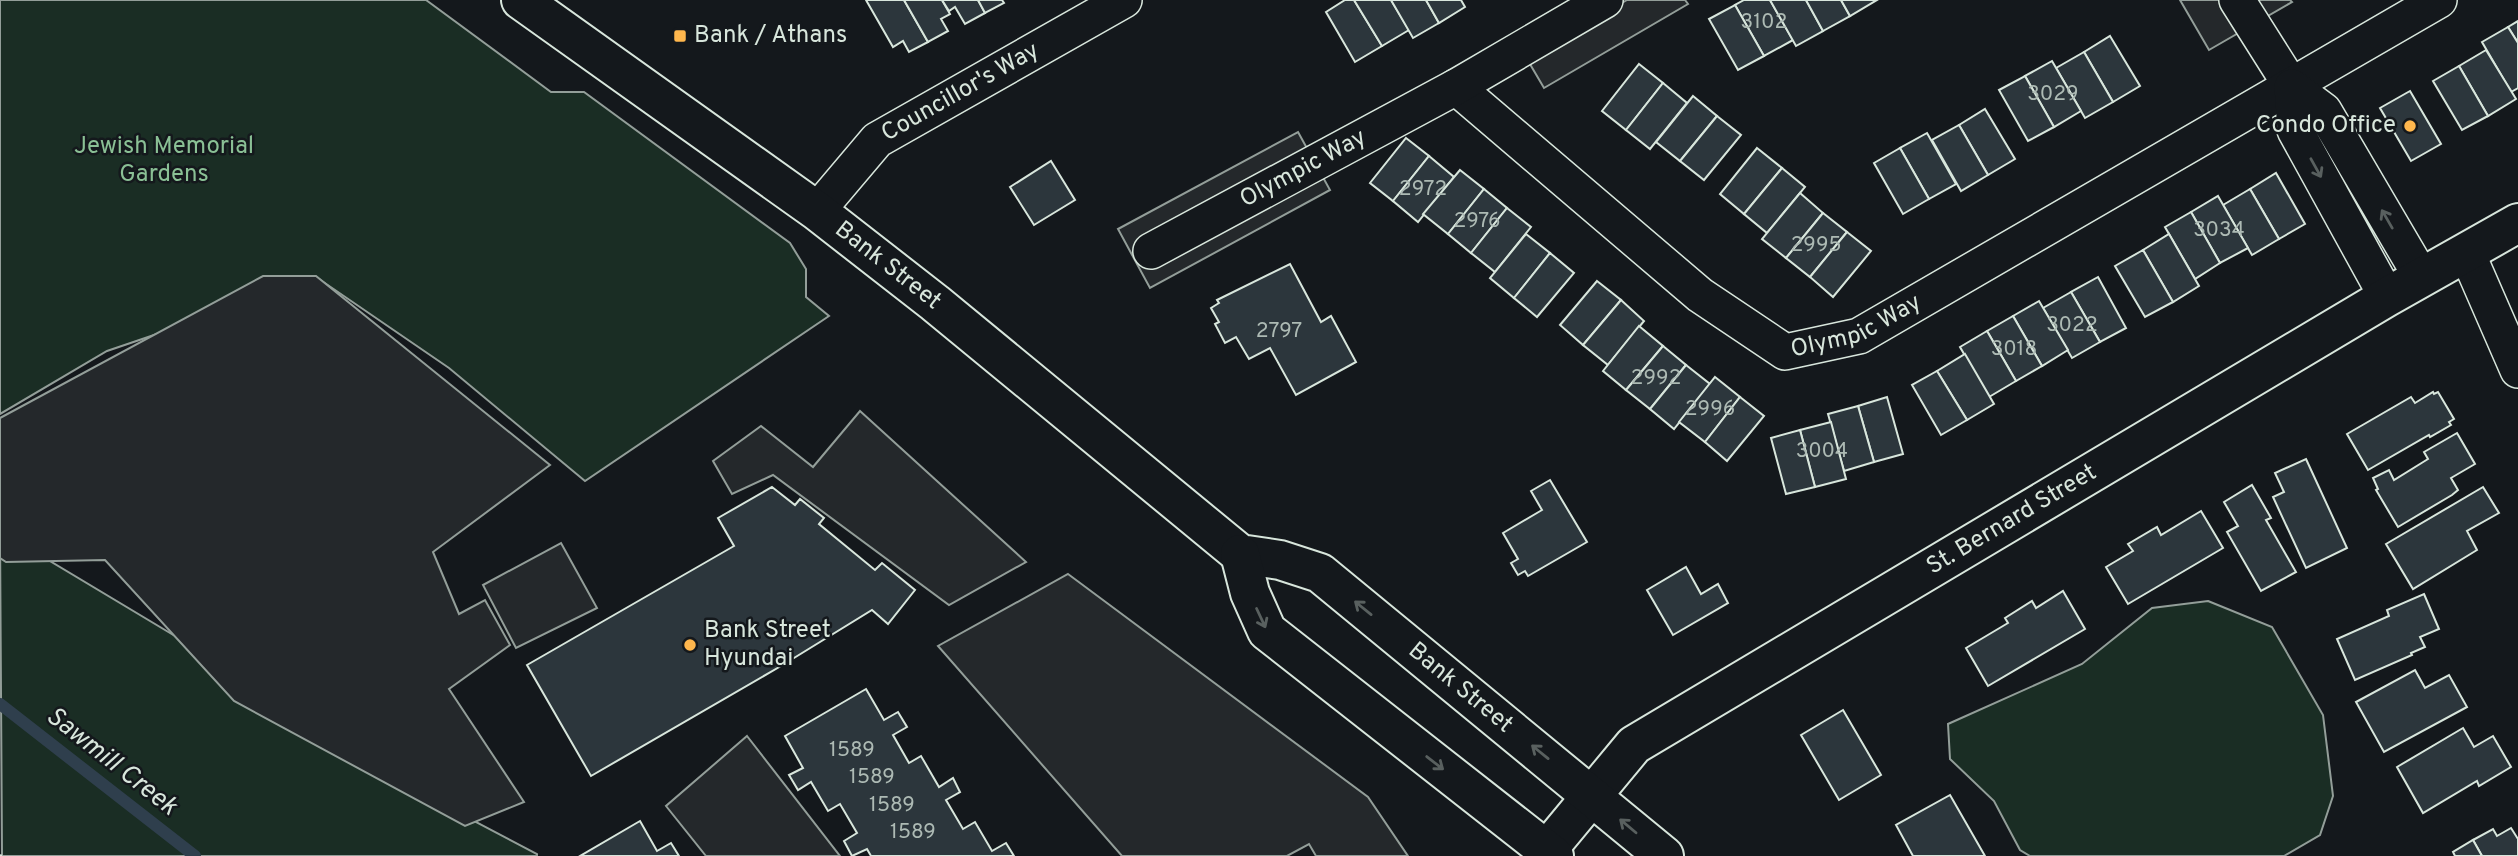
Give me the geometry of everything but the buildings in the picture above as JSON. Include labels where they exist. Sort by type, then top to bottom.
[{"type":"main road","name":"Bank Street","points":[[521,0],[817,212],[935,303],[1240,554],[1280,560],[1320,573],[1664,856]]},
{"type":"main road","name":"St. Bernard Street","points":[[1547,854],[1634,745],[2387,297],[2518,223]]},
{"type":"main road","points":[[1240,554],[1250,593],[1267,631],[1547,854]]},
{"type":"street","name":"Councillor's Way","points":[[817,212],[877,140],[1124,0]]},
{"type":"street","name":"Olympic Way","points":[[1151,251],[1457,87],[1605,0]]},
{"type":"street","points":[[2237,0],[2292,87],[2324,111],[2422,278]]},
{"type":"street","name":"Olympic Way","points":[[1457,87],[1700,295],[1785,352],[1859,336],[2439,0]]},
{"type":"street","points":[[2292,87],[2295,130],[2387,297]]},
{"type":"street","points":[[2467,253],[2518,370]]},
{"type":"green space","name":"Jewish Memorial Gardens","points":[[0,0],[426,0],[551,92],[584,92],[790,243],[806,269],[806,297],[829,316],[585,481],[449,368],[319,279],[107,351],[0,414]]},
{"type":"green space","points":[[0,531],[175,636],[259,708],[537,856],[2,856]]},
{"type":"green space","points":[[2208,601],[2272,627],[2323,715],[2333,796],[2320,835],[2284,856],[2030,856],[2020,850],[1994,801],[1950,759],[1948,724],[2082,664],[2152,608]]},
{"type":"shaded area","points":[[1627,0],[1685,0],[1688,4],[1544,88],[1527,59]]},
{"type":"shaded area","points":[[2180,0],[2290,0],[2292,2],[2209,50]]},
{"type":"shaded area","points":[[1298,132],[1330,190],[1150,288],[1118,229]]},
{"type":"shaded area","points":[[263,276],[316,276],[550,465],[433,552],[459,614],[485,600],[510,645],[449,689],[524,802],[465,826],[234,701],[105,560],[6,562],[0,558],[0,418]]},
{"type":"shaded area","points":[[860,411],[1026,562],[949,605],[773,475],[732,494],[713,461],[761,426],[813,467]]},
{"type":"shaded area","points":[[561,543],[597,608],[516,648],[483,585]]},
{"type":"shaded area","points":[[1068,574],[1368,797],[1408,856],[1316,856],[1309,844],[1287,856],[1122,856],[938,646]]},
{"type":"shaded area","points":[[747,736],[840,856],[706,856],[666,806]]},
{"type":"waterway","name":"Sawmill Creek","points":[[0,704],[195,856]]},
{"type":"place","name":"Bank / Athans","points":[[680,36]]},
{"type":"place","name":"Condo Office","points":[[2410,126]]},
{"type":"place","name":"Bank Street Hyundai","points":[[690,645]]}]
